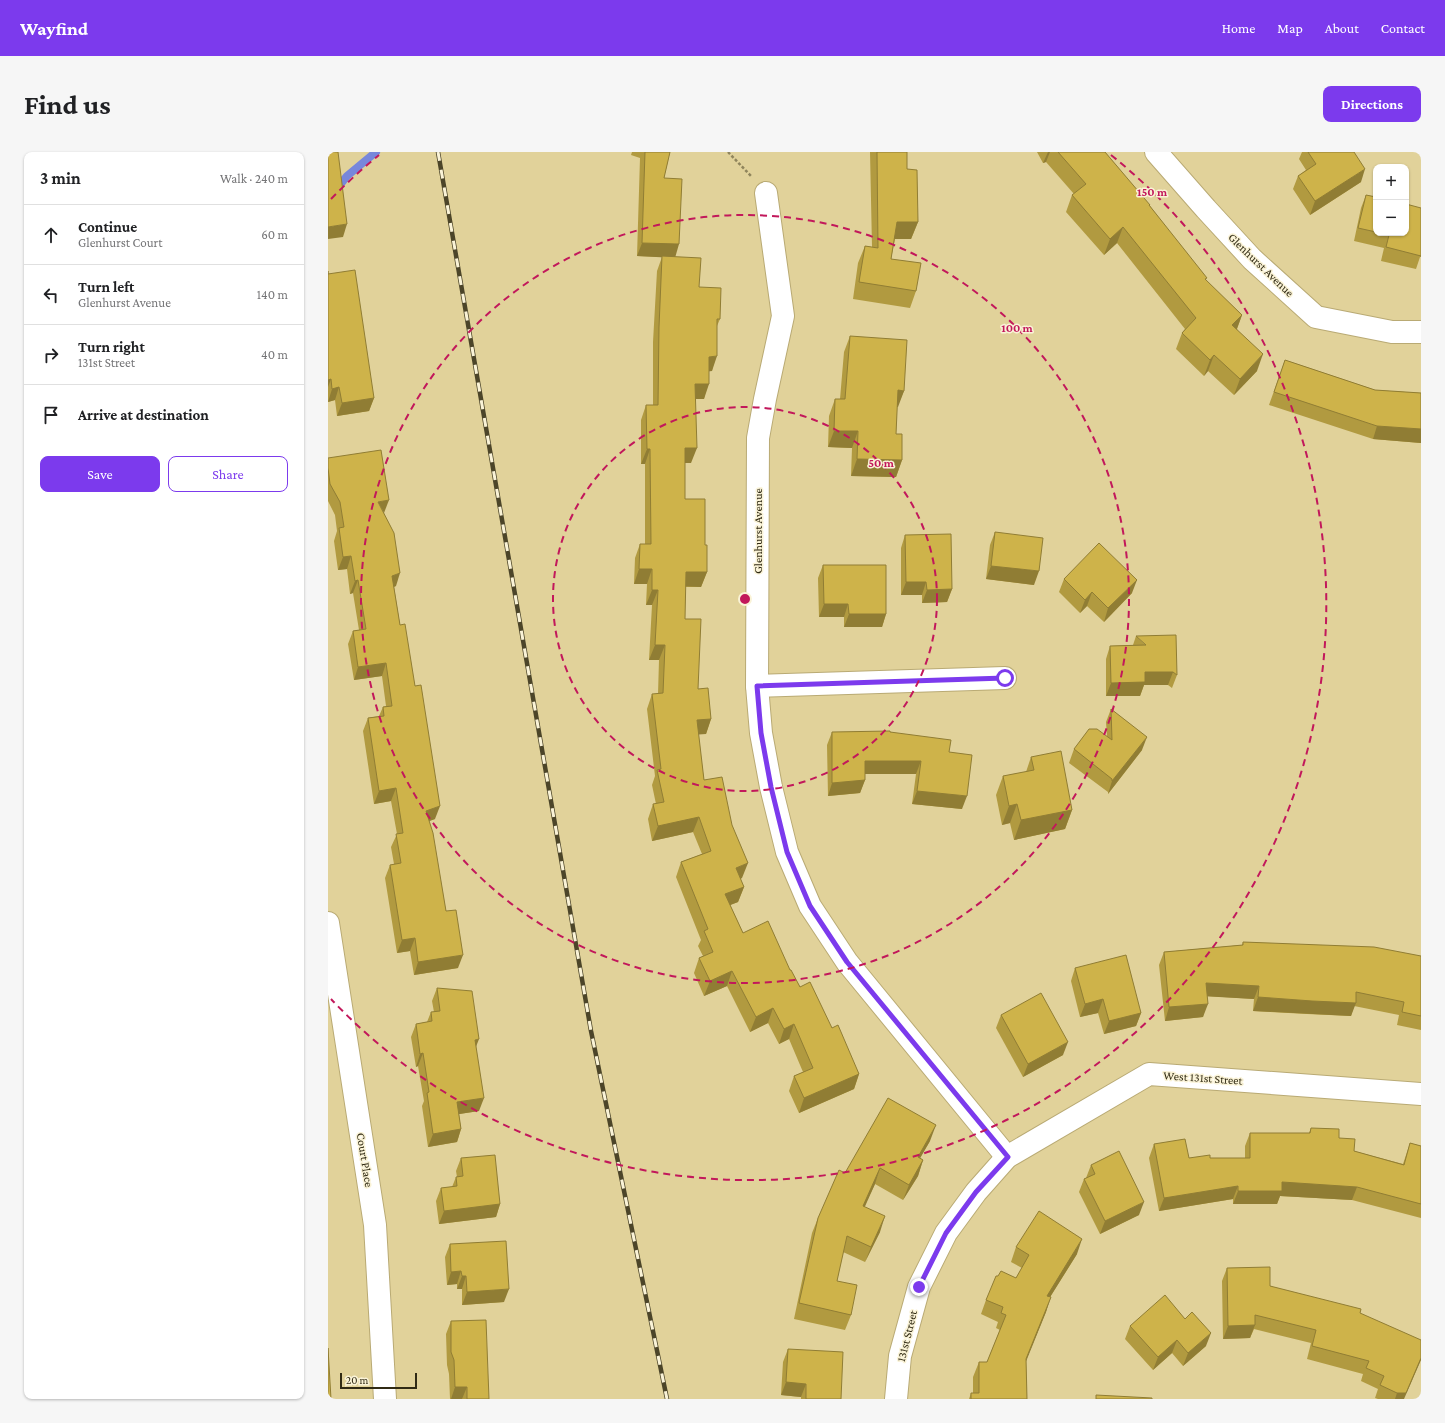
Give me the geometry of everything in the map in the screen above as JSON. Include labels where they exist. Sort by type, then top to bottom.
[{"type":"street","name":"Glenhurst Avenue","points":[[1156,152],[1252,259],[1316,317],[1392,332],[1421,332]]},
{"type":"street","name":"Glenhurst Avenue","points":[[766,193],[783,316],[758,438],[757,686],[761,733],[771,787],[787,852],[810,906],[847,962],[1008,1157]]},
{"type":"street","points":[[757,686],[1005,678]]},
{"type":"street","name":"Court Place","points":[[328,923],[375,1225],[386,1399]]},
{"type":"street","name":"West 131st Street","points":[[1008,1157],[1149,1074],[1421,1094]]},
{"type":"street","name":"131st Street","points":[[896,1399],[900,1356],[919,1287],[946,1233],[976,1192],[1008,1157]]},
{"type":"path","points":[[728,152],[766,193]]},
{"type":"building","points":[[328,152],[338,152],[347,224],[328,227]]},
{"type":"building","points":[[645,152],[670,152],[664,178],[682,179],[679,244],[642,243]]},
{"type":"building","points":[[877,152],[907,152],[907,169],[917,170],[918,222],[897,222],[891,259],[921,263],[916,291],[859,282],[865,246],[878,248]]},
{"type":"building","points":[[1058,152],[1105,152],[1150,205],[1207,278],[1205,279],[1242,315],[1232,325],[1263,354],[1240,379],[1214,355],[1210,360],[1182,333],[1196,318],[1123,227],[1110,239],[1072,195],[1086,184]]},
{"type":"building","points":[[1308,152],[1354,152],[1365,169],[1315,201],[1298,176],[1316,164]]},
{"type":"building","points":[[1366,195],[1373,196],[1373,231],[1358,228]]},
{"type":"building","points":[[1409,205],[1421,208],[1421,256],[1386,247],[1389,236],[1409,236]]},
{"type":"building","points":[[662,256],[701,258],[699,287],[721,288],[720,319],[717,319],[717,356],[709,357],[709,384],[695,384],[697,448],[685,448],[685,499],[705,499],[705,545],[707,545],[707,572],[686,572],[685,619],[701,619],[698,689],[708,688],[711,719],[697,720],[704,780],[722,777],[732,825],[748,863],[736,868],[744,887],[725,894],[743,933],[768,921],[790,970],[800,987],[810,982],[832,1028],[838,1025],[859,1074],[804,1098],[794,1076],[813,1068],[794,1024],[784,1029],[773,1008],[756,1017],[732,971],[710,981],[699,958],[713,952],[704,931],[708,929],[681,862],[711,851],[699,817],[658,826],[653,804],[664,802],[657,770],[661,769],[652,694],[663,693],[665,645],[655,645],[658,590],[652,590],[652,569],[639,569],[640,544],[651,544],[650,449],[647,449],[646,405],[658,405]]},
{"type":"building","points":[[355,270],[374,398],[342,403],[339,387],[332,389],[331,379],[328,380],[328,274]]},
{"type":"building","points":[[850,336],[907,340],[904,391],[898,390],[896,434],[902,434],[902,460],[857,459],[858,431],[834,431],[835,399],[845,399]]},
{"type":"building","points":[[1285,360],[1375,390],[1421,393],[1421,429],[1377,426],[1274,392]]},
{"type":"building","points":[[381,450],[389,500],[378,502],[394,533],[400,573],[392,576],[400,625],[405,624],[415,686],[421,685],[440,806],[426,811],[433,833],[446,911],[456,910],[463,955],[418,962],[415,938],[402,940],[390,865],[401,863],[396,834],[403,833],[396,788],[379,791],[368,718],[384,716],[383,707],[392,706],[386,663],[358,667],[353,631],[366,629],[358,580],[355,581],[351,556],[343,557],[339,528],[344,527],[340,502],[330,484],[328,468],[328,458]]},
{"type":"building","points":[[995,532],[1043,538],[1039,571],[991,566]]},
{"type":"building","points":[[951,534],[952,589],[927,590],[926,582],[906,582],[905,535]]},
{"type":"building","points":[[1099,543],[1137,580],[1108,608],[1092,592],[1085,600],[1064,579]]},
{"type":"building","points":[[823,565],[886,565],[886,614],[849,614],[848,604],[824,604]]},
{"type":"building","points":[[1176,635],[1177,675],[1173,672],[1145,672],[1145,682],[1111,683],[1110,646],[1146,645],[1136,636]]},
{"type":"building","points":[[1111,709],[1147,737],[1112,781],[1112,779],[1074,749],[1089,729],[1097,729],[1112,740]]},
{"type":"building","points":[[890,731],[951,740],[949,752],[972,755],[967,796],[917,791],[921,761],[865,761],[865,780],[832,783],[832,732]]},
{"type":"building","points":[[1061,751],[1072,810],[1021,820],[1017,804],[1009,806],[1003,776],[1034,770],[1031,757]]},
{"type":"building","points":[[1243,942],[1374,947],[1421,956],[1421,1016],[1402,1012],[1404,1002],[1356,992],[1356,1003],[1312,1001],[1258,997],[1259,986],[1206,983],[1208,1004],[1169,1007],[1164,952],[1243,945]]},
{"type":"building","points":[[1126,955],[1141,1013],[1109,1021],[1103,999],[1085,1004],[1075,968]]},
{"type":"building","points":[[437,988],[472,991],[479,1039],[475,1040],[484,1098],[457,1102],[461,1129],[433,1134],[423,1053],[420,1054],[416,1024],[432,1021],[431,1012],[440,1011]]},
{"type":"building","points":[[1041,993],[1068,1042],[1028,1064],[1001,1015]]},
{"type":"building","points":[[888,1098],[936,1125],[918,1157],[923,1160],[909,1185],[880,1168],[863,1206],[885,1216],[871,1247],[847,1236],[837,1281],[857,1285],[851,1315],[799,1303],[818,1218],[839,1170],[845,1173]]},
{"type":"building","points":[[1311,1128],[1339,1129],[1339,1138],[1355,1139],[1354,1151],[1404,1165],[1410,1143],[1421,1146],[1421,1204],[1357,1187],[1282,1182],[1282,1191],[1238,1191],[1238,1186],[1164,1198],[1154,1144],[1185,1139],[1189,1158],[1210,1155],[1210,1158],[1250,1158],[1250,1133],[1310,1133]]},
{"type":"building","points":[[1119,1151],[1144,1202],[1105,1221],[1084,1179],[1095,1174],[1091,1165]]},
{"type":"building","points":[[495,1155],[500,1204],[444,1211],[441,1188],[457,1186],[456,1177],[463,1176],[461,1158]]},
{"type":"building","points":[[1039,1211],[1082,1239],[1047,1296],[1051,1297],[1026,1359],[1027,1399],[971,1399],[971,1393],[979,1393],[979,1362],[987,1362],[1006,1315],[1001,1313],[1003,1307],[986,1300],[996,1276],[998,1276],[1001,1271],[1016,1278],[1029,1255],[1016,1247]]},
{"type":"building","points":[[506,1241],[509,1289],[467,1292],[466,1276],[462,1276],[461,1271],[451,1272],[450,1244]]},
{"type":"building","points":[[1270,1267],[1270,1286],[1361,1309],[1360,1313],[1421,1340],[1421,1358],[1406,1393],[1397,1393],[1380,1385],[1384,1376],[1366,1368],[1369,1361],[1312,1346],[1316,1330],[1255,1315],[1255,1325],[1228,1326],[1227,1268]]},
{"type":"building","points":[[1165,1295],[1185,1319],[1192,1312],[1211,1333],[1188,1353],[1177,1340],[1158,1357],[1130,1326]]},
{"type":"building","points":[[486,1320],[489,1399],[467,1399],[467,1387],[455,1387],[454,1360],[451,1352],[451,1321]]},
{"type":"building","points":[[328,1348],[331,1399],[328,1399]]},
{"type":"building","points":[[788,1349],[843,1352],[841,1399],[806,1399],[806,1384],[786,1382]]},
{"type":"building","points":[[1096,1395],[1152,1398],[1152,1399],[1096,1399]]},
{"type":"waterway","points":[[328,200],[347,176],[376,152]]},
{"type":"railway","points":[[438,152],[591,1031],[667,1399]]},
{"type":"route","points":[[919,1287],[946,1233],[976,1192],[1008,1157],[847,962],[810,906],[787,852],[771,787],[761,733],[757,686],[1005,678]]}]
